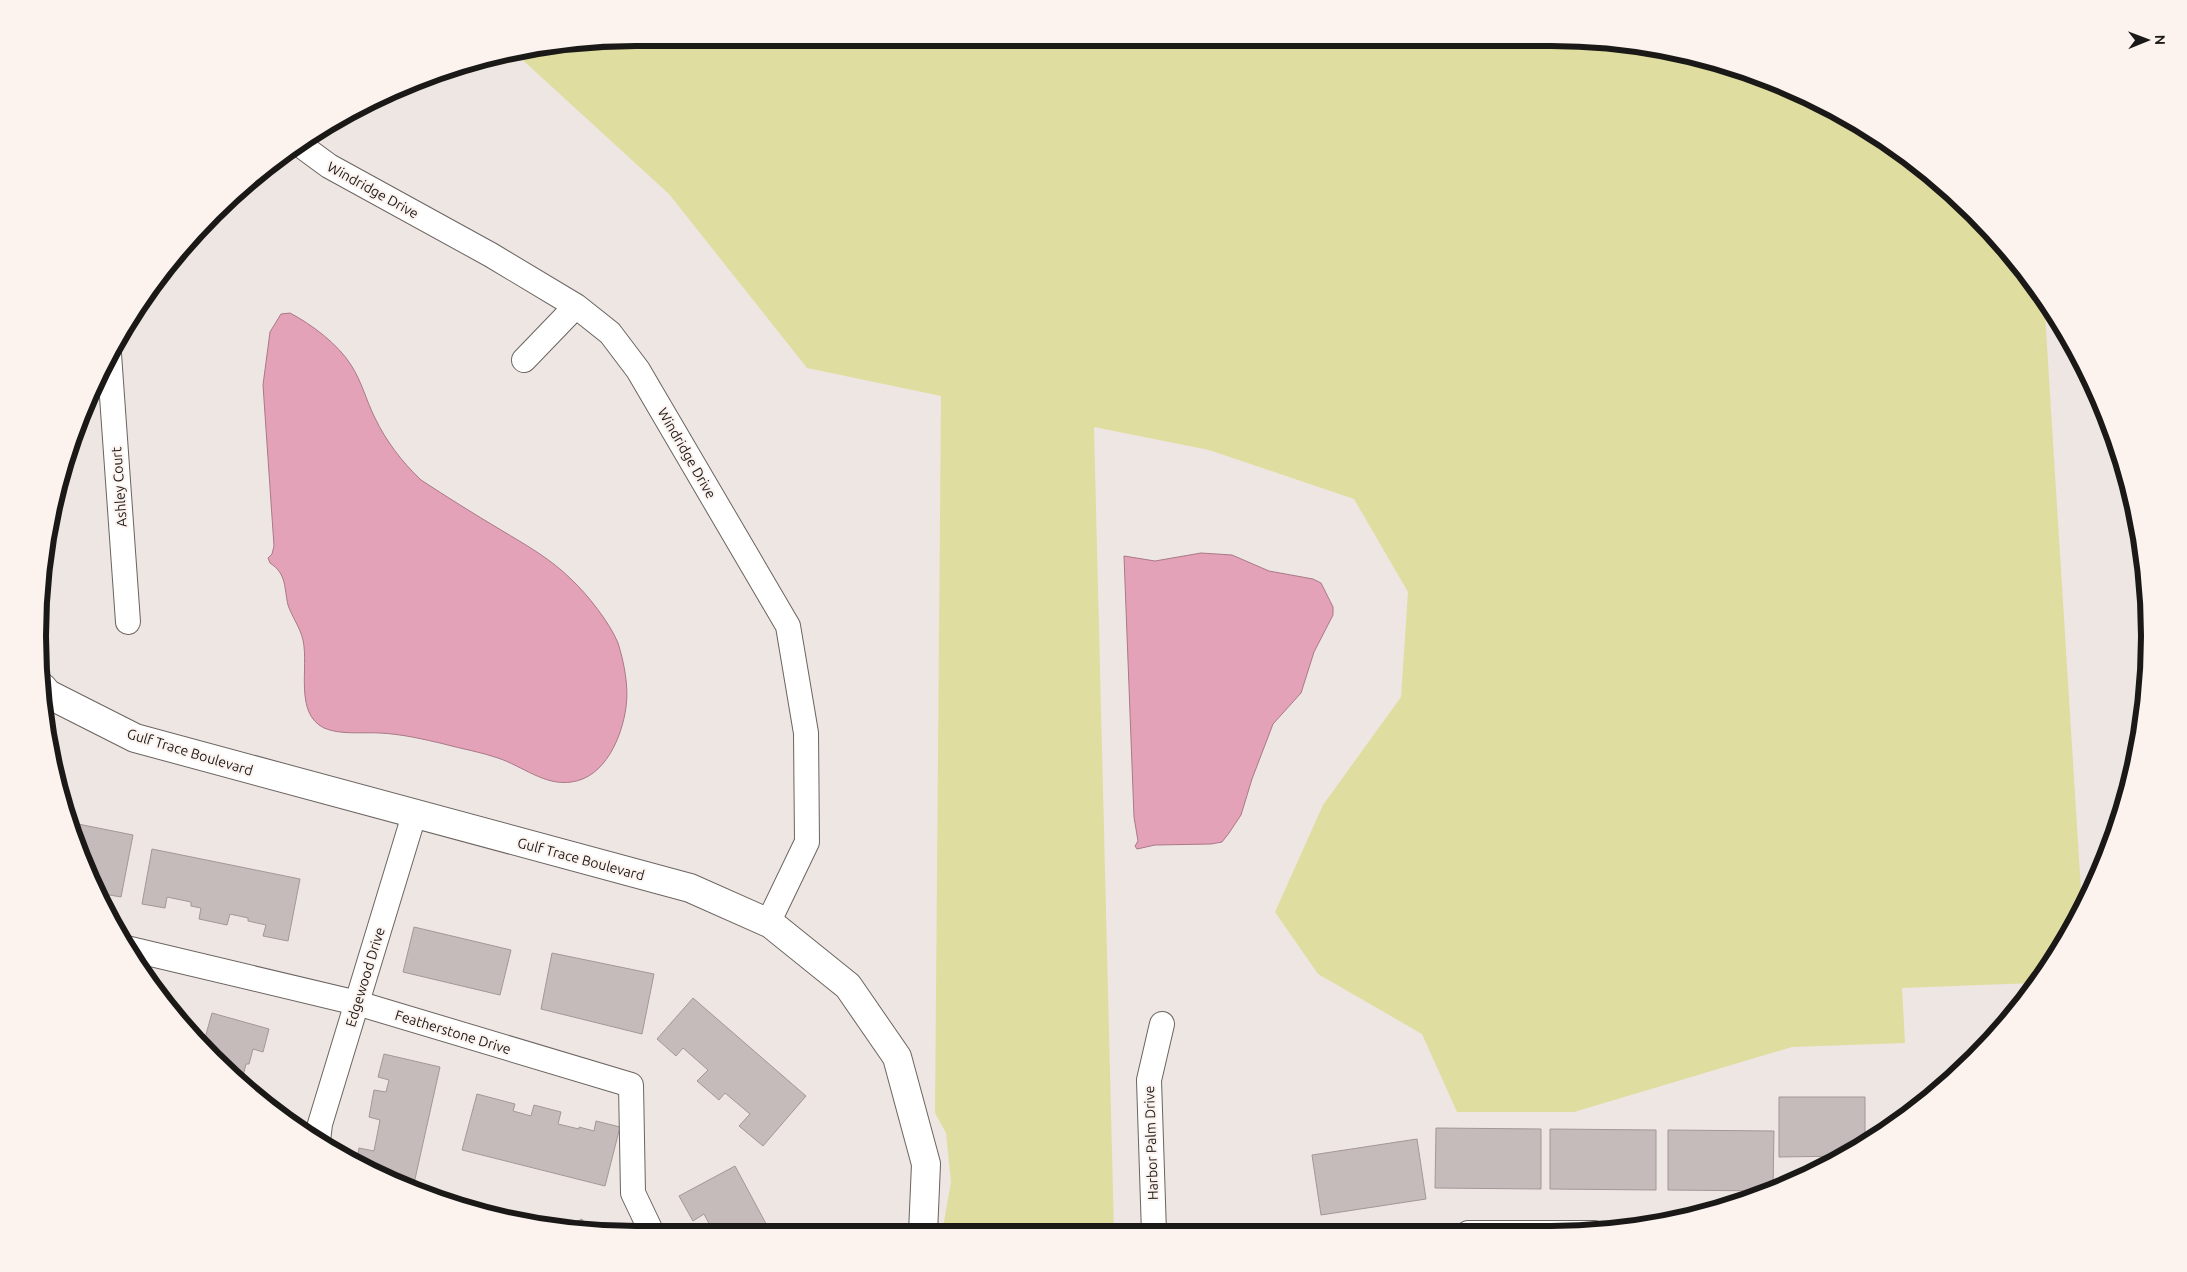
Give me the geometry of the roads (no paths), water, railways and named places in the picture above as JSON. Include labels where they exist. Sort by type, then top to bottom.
[{"type":"street","name":"Windridge Drive","points":[[304,149],[328,166],[491,255],[576,306],[610,333],[638,370],[788,626],[806,733],[807,842],[768,923]]},
{"type":"street","points":[[524,360],[576,306]]},
{"type":"street","name":"Ashley Court","points":[[111,368],[128,622]]},
{"type":"street","name":"Gulf Trace Boulevard","points":[[50,695],[136,738],[414,815],[690,888],[768,923],[848,986],[898,1057],[926,1164],[923,1226]]},
{"type":"street","name":"Edgewood Drive","points":[[319,1133],[320,1124],[414,815]]},
{"type":"street","name":"Featherstone Drive","points":[[138,951],[357,1004],[631,1085],[633,1193],[649,1226]]},
{"type":"street","name":"Harbor Palm Drive","points":[[1154,1226],[1149,1080],[1162,1024]]}]
